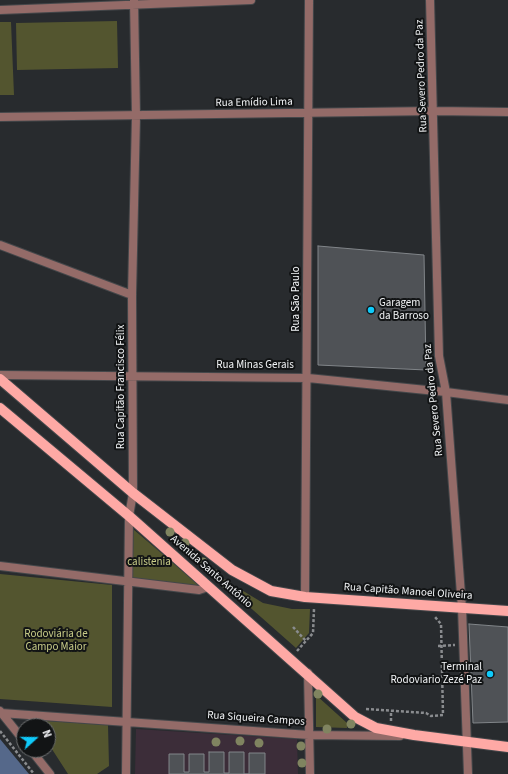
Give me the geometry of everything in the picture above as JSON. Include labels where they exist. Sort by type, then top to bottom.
[{"type":"main road","name":"Avenida Santo Antônio","points":[[0,379],[133,492],[232,570],[271,591],[305,597]]},
{"type":"main road","name":"Avenida Santo Antônio","points":[[0,408],[129,516],[356,717],[376,728],[414,735]]},
{"type":"main road","name":"Rua Capitão Manoel Oliveira","points":[[305,597],[508,611]]},
{"type":"main road","name":"Rua Siqueira Campos","points":[[414,735],[467,743],[508,747]]},
{"type":"street","points":[[0,10],[134,2],[251,0]]},
{"type":"street","name":"Rua São Paulo","points":[[305,597],[308,378],[309,0]]},
{"type":"street","name":"Rua Severo Pedro da Paz","points":[[430,0],[439,356],[446,392],[462,608],[468,774]]},
{"type":"street","name":"Rua Capitão Francisco Félix","points":[[126,774],[129,516],[133,492],[132,295],[136,116],[134,2]]},
{"type":"street","name":"Rua Emídio Lima","points":[[0,117],[434,111],[508,112]]},
{"type":"street","points":[[0,245],[132,295]]},
{"type":"street","name":"Rua Minas Gerais","points":[[0,375],[308,378],[508,400]]},
{"type":"street","points":[[0,566],[199,590],[208,587]]},
{"type":"street","points":[[308,673],[310,774]]},
{"type":"street","points":[[1,712],[16,731]]},
{"type":"street","name":"Rua Siqueira Campos","points":[[1,712],[309,734],[414,735]]},
{"type":"street","points":[[37,758],[50,774]]},
{"type":"path","points":[[362,709],[426,713],[431,716],[443,715],[441,624],[426,605]]},
{"type":"path","points":[[297,651],[313,633],[314,606]]},
{"type":"path","points":[[293,627],[306,641]]},
{"type":"path","points":[[438,646],[464,644]]},
{"type":"path","points":[[0,731],[34,774]]},
{"type":"shaded area","points":[[136,729],[297,739],[298,774],[135,774]]},
{"type":"green space","points":[[117,21],[118,68],[17,70],[16,23]]},
{"type":"green space","points":[[0,22],[11,22],[14,95],[0,95]]},
{"type":"green space","name":"calistenia","points":[[133,529],[200,586],[133,578]]},
{"type":"green space","name":"Rodoviária de Campo Maior","points":[[0,574],[112,585],[112,707],[0,699]]},
{"type":"green space","points":[[240,589],[263,603],[292,609],[310,609],[309,633],[296,648],[236,595]]},
{"type":"green space","points":[[316,695],[347,723],[347,728],[316,727]]},
{"type":"green space","points":[[56,722],[108,725],[109,766],[97,774],[68,774],[56,755]]},
{"type":"water","points":[[0,739],[29,774],[0,774]]},
{"type":"building","name":"Garagem da Barroso","points":[[318,246],[424,255],[426,370],[318,365]]},
{"type":"building","name":"Terminal Rodoviario Zezé Paz","points":[[469,624],[508,627],[508,722],[473,723]]},
{"type":"building","points":[[209,752],[224,752],[224,773],[229,773],[229,752],[244,752],[244,774],[169,774],[169,754],[184,754],[184,772],[189,772],[189,754],[204,754],[204,772],[209,772]]},
{"type":"building","points":[[249,753],[265,753],[265,774],[249,774]]},
{"type":"place","name":"Garagem da Barroso","points":[[371,310]]},
{"type":"place","name":"Terminal Rodoviario Zezé Paz","points":[[490,674]]}]
